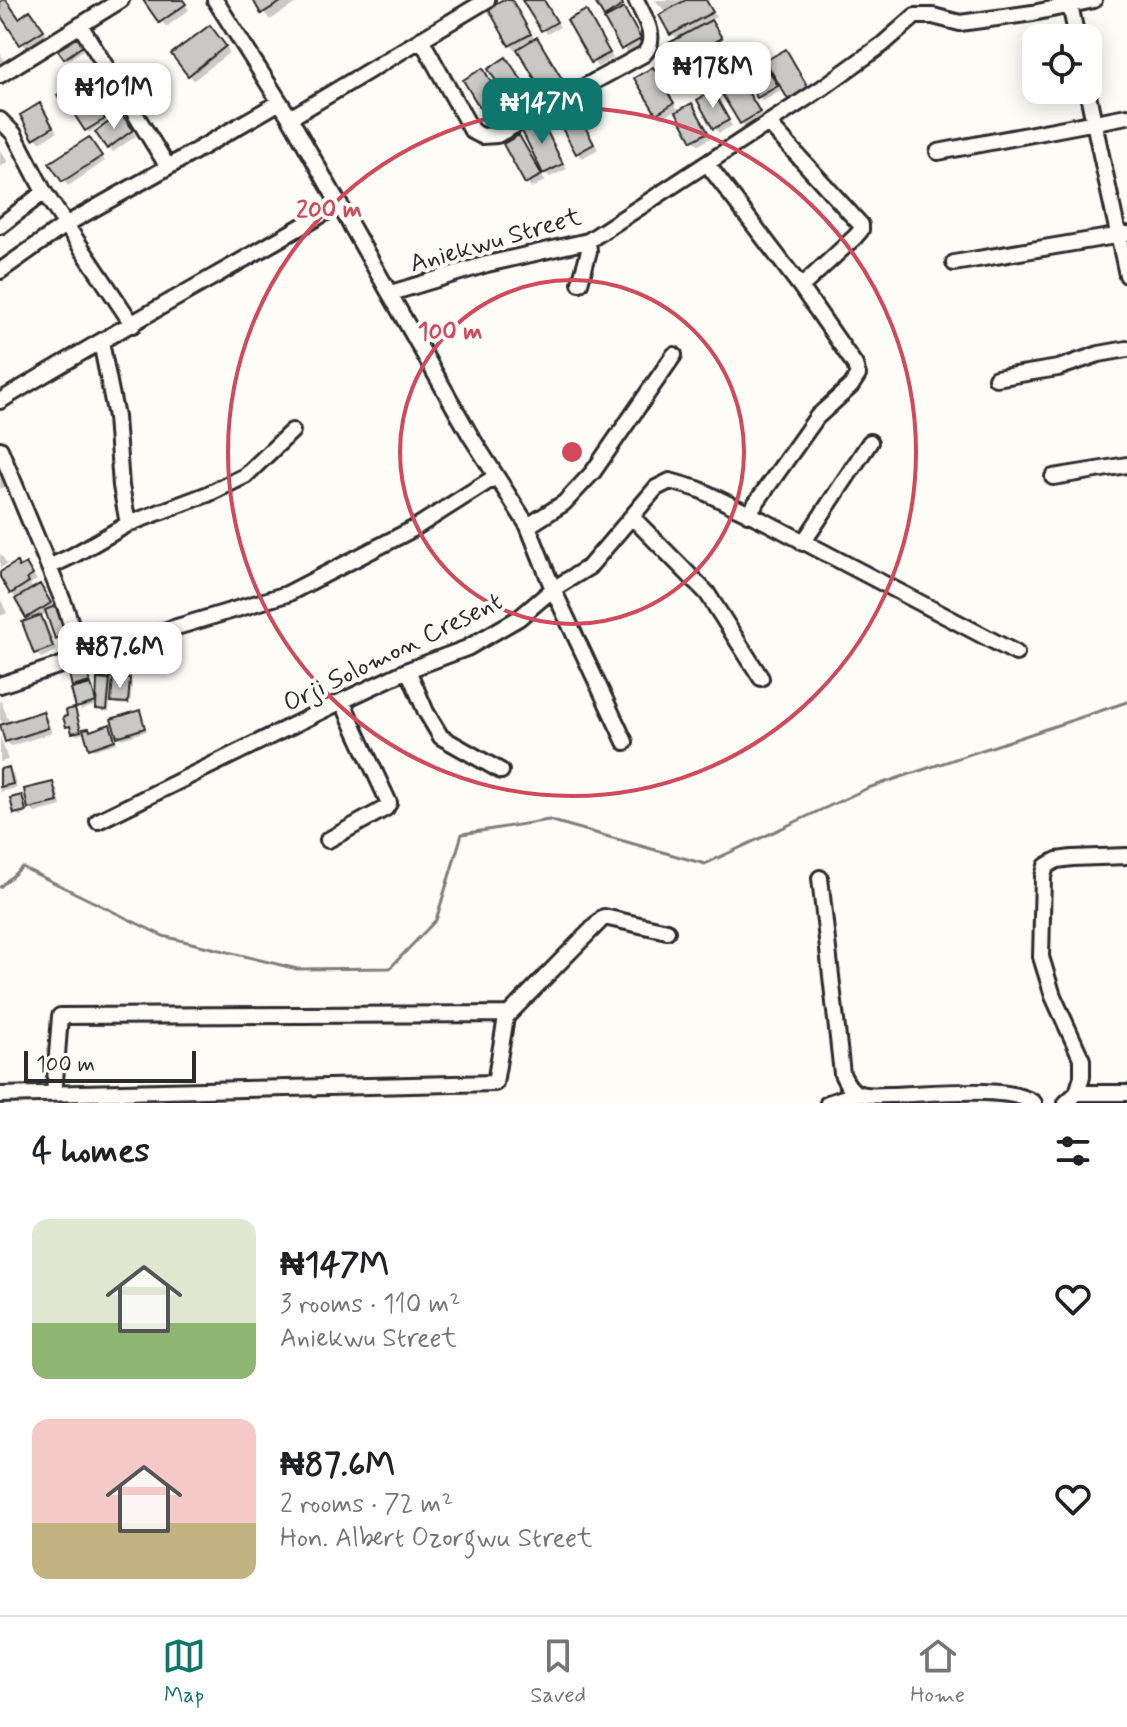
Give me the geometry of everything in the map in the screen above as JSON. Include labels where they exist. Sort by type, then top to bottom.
[{"type":"street","points":[[0,75],[121,0]]},
{"type":"street","points":[[215,0],[290,118],[495,477],[528,526],[553,589],[625,742]]},
{"type":"street","points":[[290,118],[487,0]]},
{"type":"street","points":[[421,39],[472,131],[482,136],[497,135],[644,54],[651,47],[652,39],[636,0]]},
{"type":"street","name":"Aniekwu Street","points":[[391,293],[487,264],[588,241],[708,165],[864,59],[915,16],[933,16],[960,23],[1094,0]]},
{"type":"street","points":[[1070,3],[1074,24]]},
{"type":"street","points":[[80,25],[168,167]]},
{"type":"street","points":[[0,271],[65,225],[280,102]]},
{"type":"street","points":[[1090,104],[1124,235],[1127,275]]},
{"type":"street","points":[[938,152],[1127,116]]},
{"type":"street","points":[[0,120],[14,134],[44,192],[133,325]]},
{"type":"street","points":[[768,123],[861,225],[855,237],[801,287]]},
{"type":"street","points":[[708,165],[801,287],[855,365],[857,379],[817,417],[748,514]]},
{"type":"street","points":[[0,226],[44,192]]},
{"type":"street","points":[[0,401],[340,204]]},
{"type":"street","points":[[954,263],[1124,235]]},
{"type":"street","points":[[580,283],[589,251],[588,241]]},
{"type":"street","points":[[101,342],[116,417],[121,486],[128,524]]},
{"type":"street","points":[[996,378],[1058,368],[1099,354],[1127,349]]},
{"type":"street","points":[[528,526],[564,503],[593,472],[674,355]]},
{"type":"street","points":[[49,567],[128,524],[196,499],[245,476],[292,431]]},
{"type":"street","points":[[803,543],[870,442]]},
{"type":"street","points":[[0,449],[82,657]]},
{"type":"street","points":[[1053,477],[1127,465]]},
{"type":"street","points":[[0,685],[287,594],[413,529],[495,477]]},
{"type":"street","name":"Orji Solomon Cresent","points":[[98,821],[408,670],[467,648],[519,618],[553,589],[589,567],[656,488],[670,481],[698,489],[1016,653]]},
{"type":"street","points":[[633,518],[707,593],[761,678]]},
{"type":"street","points":[[408,670],[441,737],[501,771]]},
{"type":"street","points":[[328,840],[386,808],[389,803],[342,701]]},
{"type":"street","points":[[1072,1098],[1082,1077],[1082,1060],[1053,996],[1041,957],[1043,877],[1046,866],[1057,860],[1127,856]]},
{"type":"street","points":[[820,878],[842,1074],[849,1088],[864,1095],[930,1095],[965,1091],[1022,1096],[1034,1103]]},
{"type":"street","points":[[0,1095],[495,1083],[508,1014],[604,917],[667,931]]},
{"type":"street","points":[[54,1094],[60,1016],[508,1014]]},
{"type":"street","points":[[828,1103],[858,1093]]},
{"type":"street","points":[[1072,1098],[1127,1093]]},
{"type":"building","points":[[3,0],[19,18],[30,10],[44,30],[20,45],[0,15],[0,2]]},
{"type":"building","points":[[143,0],[183,0],[186,4],[159,23]]},
{"type":"building","points":[[253,0],[284,0],[261,14]]},
{"type":"building","points":[[502,0],[512,0],[531,34],[509,46],[488,8]]},
{"type":"building","points":[[522,0],[544,0],[557,22],[541,31]]},
{"type":"building","points":[[594,0],[621,0],[623,5],[604,17]]},
{"type":"building","points":[[686,0],[706,0],[713,12],[670,35],[659,15]]},
{"type":"building","points":[[624,8],[641,39],[621,50],[604,19]]},
{"type":"building","points":[[586,10],[610,53],[591,63],[567,20]]},
{"type":"building","points":[[711,20],[722,38],[680,62],[669,43]]},
{"type":"building","points":[[210,25],[226,46],[188,76],[171,54]]},
{"type":"building","points":[[76,34],[84,45],[64,59],[56,48]]},
{"type":"building","points":[[537,37],[562,79],[542,91],[517,49]]},
{"type":"building","points":[[723,47],[734,67],[699,86],[688,66]]},
{"type":"building","points":[[786,49],[809,89],[789,101],[765,61]]},
{"type":"building","points":[[506,57],[533,97],[515,109],[488,69]]},
{"type":"building","points":[[765,64],[778,86],[757,98],[744,76]]},
{"type":"building","points":[[653,67],[674,103],[656,114],[634,78]]},
{"type":"building","points":[[483,68],[508,112],[489,123],[463,80]]},
{"type":"building","points":[[92,74],[100,87],[66,109],[57,95]]},
{"type":"building","points":[[739,77],[760,112],[740,124],[719,89]]},
{"type":"building","points":[[713,91],[729,120],[713,129],[697,100]]},
{"type":"building","points":[[92,98],[105,119],[85,131],[72,111]]},
{"type":"building","points":[[40,103],[53,127],[33,139],[20,115]]},
{"type":"building","points":[[692,103],[708,132],[692,141],[676,112]]},
{"type":"building","points":[[576,109],[594,144],[576,154],[557,119]]},
{"type":"building","points":[[121,113],[133,130],[107,149],[95,132]]},
{"type":"building","points":[[541,119],[563,164],[543,174],[521,129]]},
{"type":"building","points":[[519,135],[542,175],[525,184],[503,144]]},
{"type":"building","points":[[89,137],[102,156],[62,182],[49,163]]},
{"type":"building","points":[[17,562],[19,567],[26,563],[33,575],[27,579],[29,582],[10,594],[0,572]]},
{"type":"building","points":[[40,584],[51,603],[26,618],[15,599]]},
{"type":"building","points":[[60,604],[70,633],[55,639],[45,610]]},
{"type":"building","points":[[41,615],[53,647],[34,654],[22,622]]},
{"type":"building","points":[[99,667],[111,668],[110,679],[98,678]]},
{"type":"building","points":[[86,670],[90,682],[72,687],[69,674]]},
{"type":"building","points":[[113,677],[130,678],[128,703],[111,702]]},
{"type":"building","points":[[97,679],[110,680],[107,710],[96,709]]},
{"type":"building","points":[[91,684],[96,702],[76,708],[71,689]]},
{"type":"building","points":[[75,708],[81,731],[72,733],[63,717],[67,716],[66,710]]},
{"type":"building","points":[[140,710],[145,728],[117,737],[111,719]]},
{"type":"building","points":[[43,711],[48,728],[5,742],[0,725]]},
{"type":"building","points":[[110,724],[115,740],[89,749],[83,729],[89,728],[90,731]]},
{"type":"building","points":[[9,767],[13,784],[0,787],[0,769]]},
{"type":"building","points":[[53,782],[58,802],[28,809],[24,789]]},
{"type":"building","points":[[22,795],[26,811],[14,814],[10,798]]},
{"type":"waterway","points":[[0,887],[22,867],[163,936],[297,969],[390,968],[436,920],[462,834],[549,820],[705,864],[868,788],[1127,702]]}]
